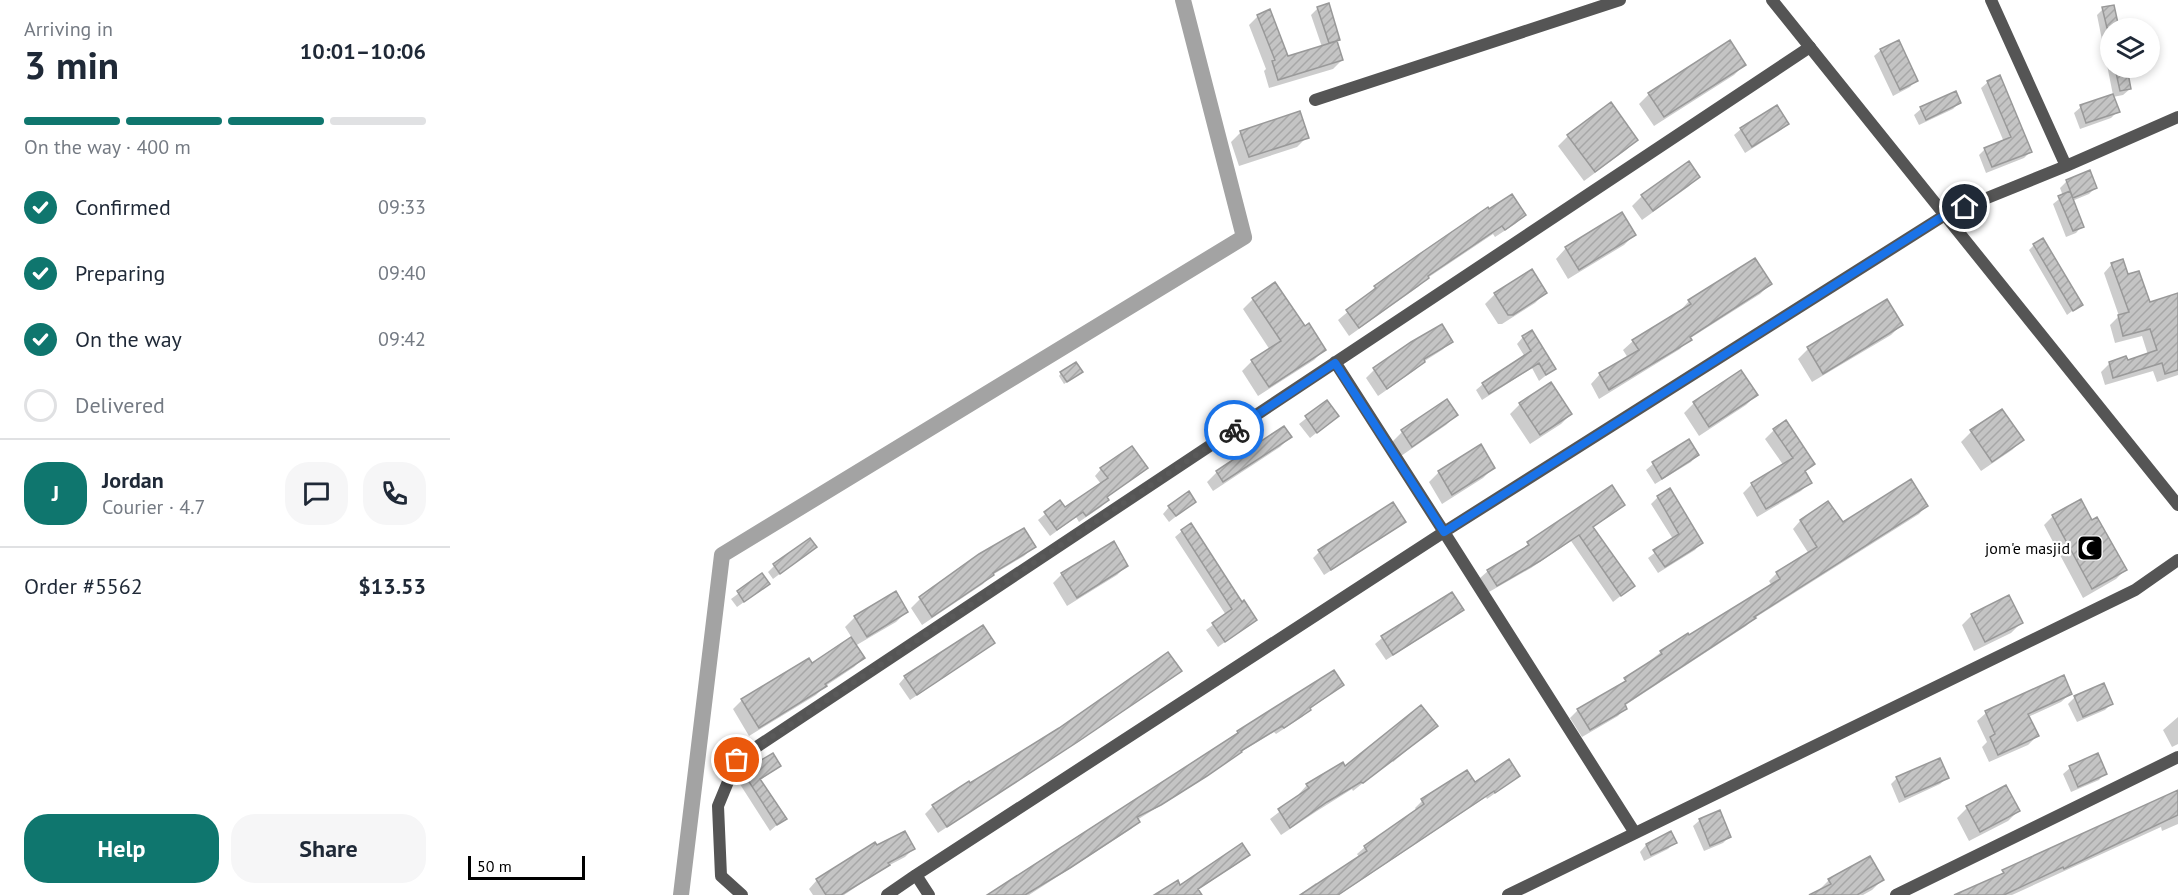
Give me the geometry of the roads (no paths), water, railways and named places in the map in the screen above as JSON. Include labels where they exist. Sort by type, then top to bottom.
[{"type":"street","points":[[1315,100],[1620,0]]},
{"type":"street","points":[[1772,0],[2178,505]]},
{"type":"street","points":[[1991,0],[2066,166]]},
{"type":"street","points":[[742,895],[721,876],[718,806],[737,760],[1810,47]]},
{"type":"street","points":[[887,895],[1444,532],[1945,215],[2178,117]]},
{"type":"street","points":[[1335,363],[1635,833]]},
{"type":"street","points":[[1508,895],[2135,590],[2178,560]]},
{"type":"street","points":[[1896,895],[2178,757]]},
{"type":"street","points":[[916,875],[929,895]]},
{"type":"waterway","points":[[681,895],[722,555],[1244,237],[1183,0]]},
{"type":"place","name":"jom'e masjid","points":[[2090,548]]}]
